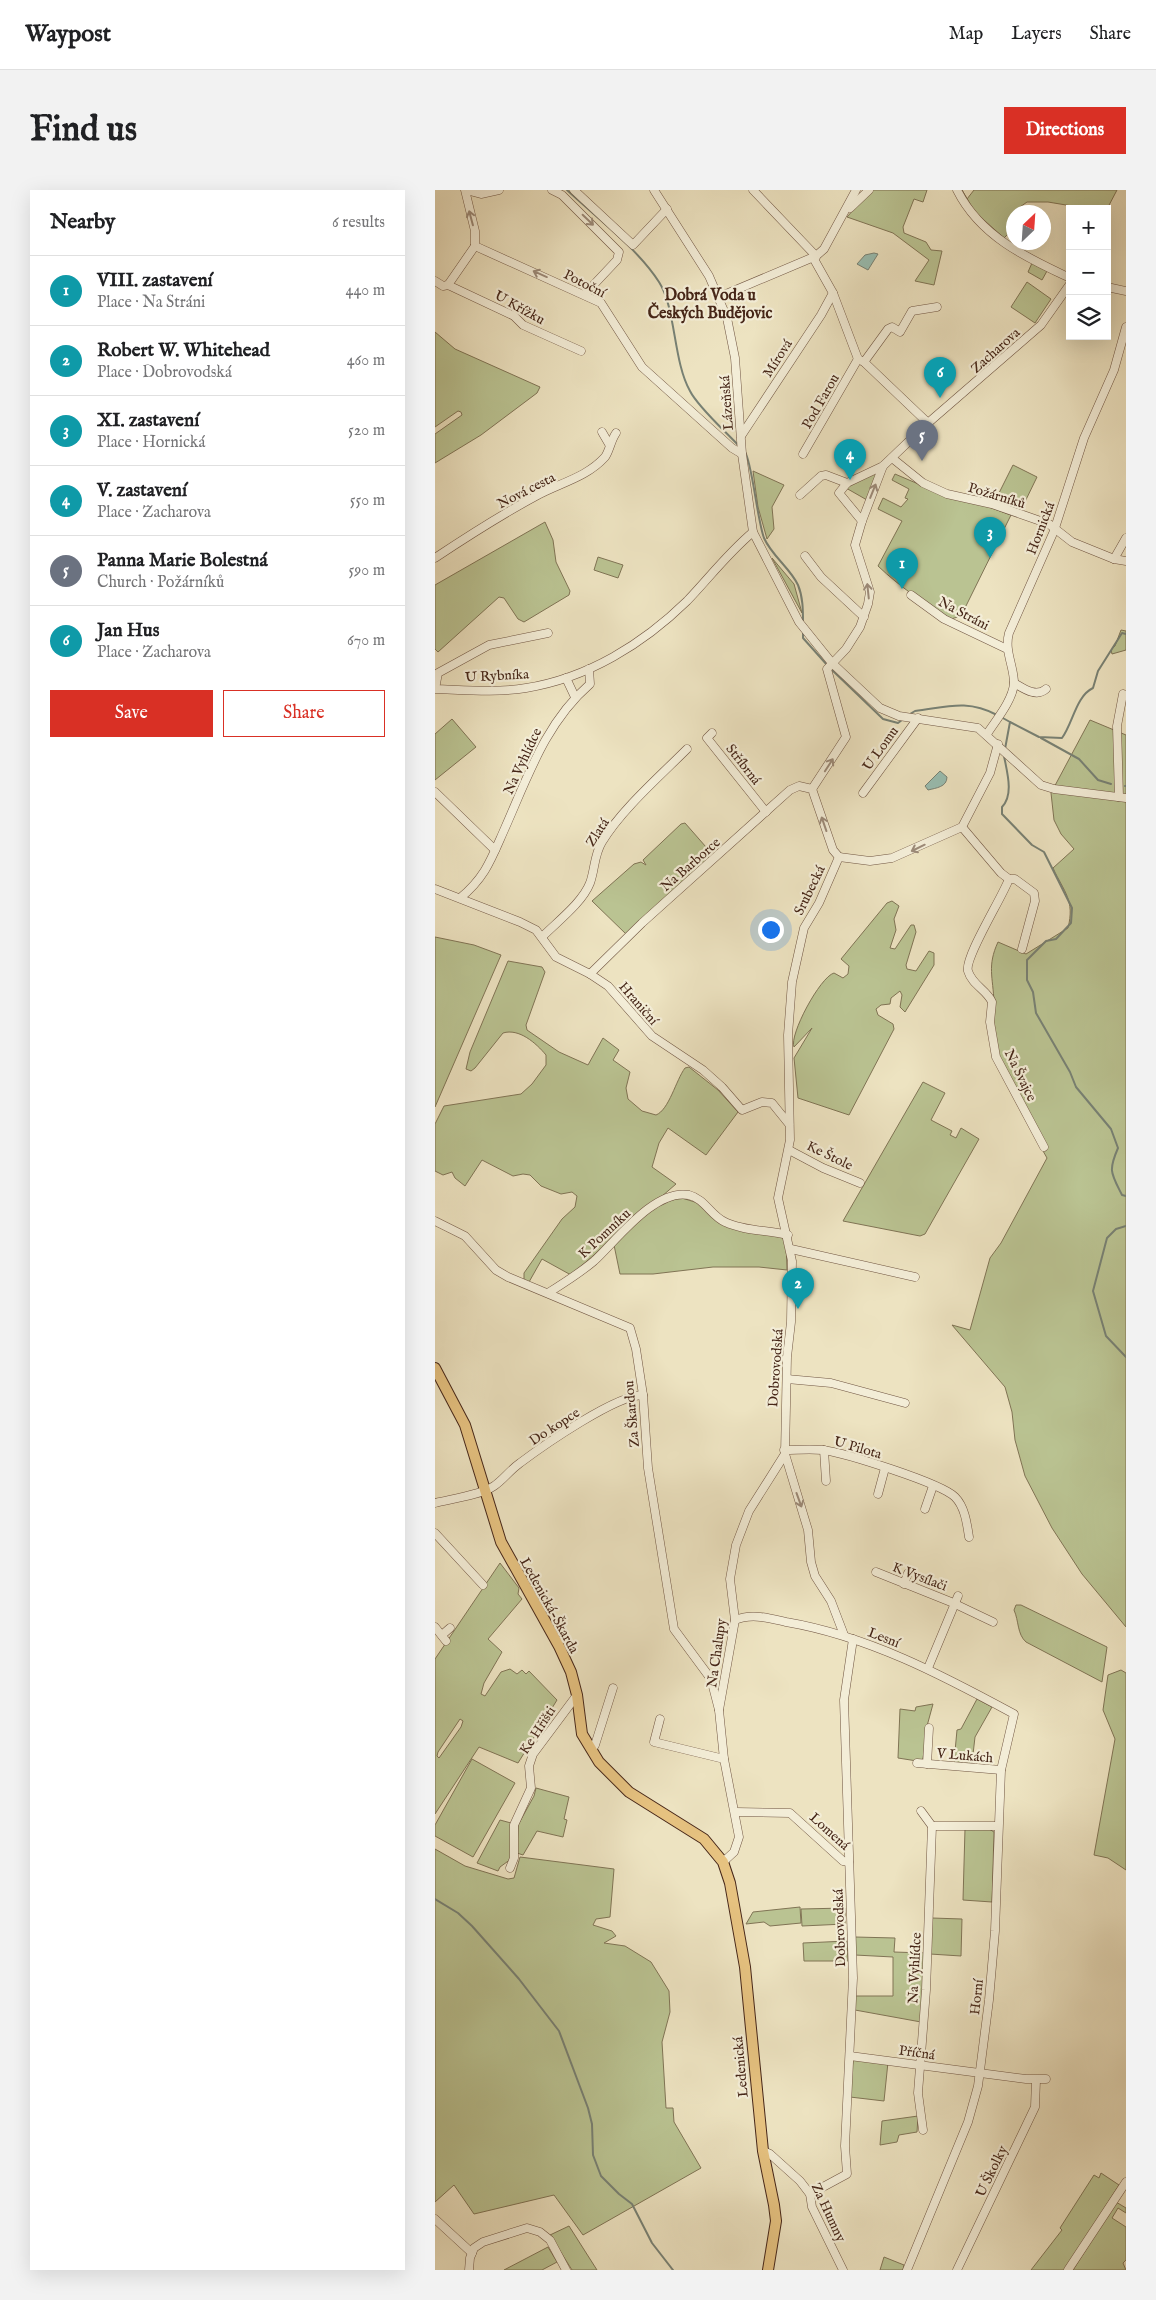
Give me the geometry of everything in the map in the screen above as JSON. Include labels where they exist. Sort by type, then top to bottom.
[{"type":"main road","name":"Ledenická-Škarda","points":[[435,1368],[465,1425],[501,1542],[559,1646],[571,1672],[577,1695],[582,1734],[608,1773],[629,1792],[704,1839],[723,1862]]},
{"type":"main road","name":"Ledenická","points":[[723,1862],[731,1883],[745,1967],[763,2151],[773,2195],[776,2221],[768,2270]]},
{"type":"street","points":[[448,285],[475,246],[475,231],[465,190],[481,194],[499,190]]},
{"type":"street","points":[[552,190],[562,195],[618,250],[617,260],[585,294]]},
{"type":"street","points":[[574,190],[633,245],[667,209]]},
{"type":"street","name":"Lázeňská","points":[[654,190],[701,262],[719,297],[727,318],[735,358],[742,454],[753,532],[799,622],[830,666]]},
{"type":"street","points":[[753,190],[817,256]]},
{"type":"street","points":[[719,297],[817,256],[825,249],[856,190]]},
{"type":"street","points":[[844,213],[869,190]]},
{"type":"street","points":[[958,192],[970,214],[992,235],[1017,251],[1066,276]]},
{"type":"street","name":"Potoční","points":[[475,246],[595,298],[606,307],[643,367],[651,376],[732,448],[742,454]]},
{"type":"street","points":[[817,256],[815,261],[833,293],[861,361],[928,423]]},
{"type":"street","name":"U Křížku","points":[[435,281],[443,286],[448,285],[514,316],[523,325],[581,351]]},
{"type":"street","points":[[1111,288],[1126,291]]},
{"type":"street","name":"Zacharova","points":[[847,483],[883,466],[928,423],[1041,325],[1066,290]]},
{"type":"street","name":"Mírová","points":[[741,436],[821,315],[833,293]]},
{"type":"street","name":"Pod Farou","points":[[803,454],[861,361],[888,329],[892,327],[900,332],[912,311],[937,307]]},
{"type":"street","name":"Hornická","points":[[1014,683],[1006,643],[1009,633],[1054,530],[1084,438],[1114,370],[1126,327]]},
{"type":"street","points":[[602,432],[609,444]]},
{"type":"street","name":"Nová cesta","points":[[435,558],[520,504],[549,488],[575,480],[604,457],[616,433]]},
{"type":"street","name":"Požárníků","points":[[891,458],[923,483],[947,494],[992,504],[1049,524],[1054,530],[1072,542],[1113,559],[1126,561]]},
{"type":"street","name":"Zacharova","points":[[830,666],[846,649],[864,617],[871,592],[855,545],[883,466]]},
{"type":"street","points":[[799,495],[821,476],[826,475],[847,483],[839,493],[862,521]]},
{"type":"street","points":[[589,669],[627,650],[647,636],[687,600],[738,544],[753,532]]},
{"type":"street","points":[[1113,559],[1126,538]]},
{"type":"street","points":[[805,556],[821,577],[864,617]]},
{"type":"street","name":"Na Stráni","points":[[911,595],[944,619],[1007,649]]},
{"type":"street","points":[[435,689],[438,673],[489,645],[548,633]]},
{"type":"street","points":[[830,666],[880,708],[899,716],[973,726],[987,734],[1041,785],[1054,789],[1122,798],[1118,775],[1117,726],[1123,694]]},
{"type":"street","points":[[830,666],[835,705],[846,734],[844,741],[813,789],[833,850],[839,857]]},
{"type":"street","name":"U Rybníka","points":[[435,689],[492,691],[526,688],[566,678],[589,669]]},
{"type":"street","name":"Na Vyhlídce","points":[[460,898],[483,877],[546,736],[575,696],[590,684],[589,669]]},
{"type":"street","points":[[566,678],[575,696]]},
{"type":"street","points":[[987,734],[1013,691],[1014,683],[1032,693],[1042,692],[1046,689]]},
{"type":"street","name":"U Lomu","points":[[863,793],[915,718]]},
{"type":"street","points":[[1117,726],[1126,729]]},
{"type":"street","name":"Stříbrná","points":[[712,733],[707,738],[766,812]]},
{"type":"street","points":[[999,745],[990,772],[962,827],[1001,873],[1009,879],[1015,879],[1035,893],[1035,901],[1023,949]]},
{"type":"street","name":"Zlatá","points":[[542,936],[585,894],[591,882],[595,856],[602,842],[642,794],[687,749]]},
{"type":"street","name":"Na Barborce","points":[[590,974],[642,922],[790,790],[799,786],[813,789]]},
{"type":"street","points":[[435,792],[495,850]]},
{"type":"street","name":"Srubecká","points":[[788,1035],[792,982],[800,941],[839,857],[870,861],[892,858],[962,827]]},
{"type":"street","name":"Na Švajce","points":[[1009,879],[1003,896],[971,954],[968,970],[971,979],[992,1002],[990,1022],[996,1057],[1043,1147]]},
{"type":"street","name":"Hraniční","points":[[435,889],[520,922],[542,936],[555,957],[590,974],[615,992],[652,1036],[703,1070],[723,1087],[742,1110],[762,1102],[772,1103],[789,1124]]},
{"type":"street","name":"Dobrovodská","points":[[788,1035],[789,1150],[779,1186],[778,1198],[791,1249],[793,1288],[787,1379],[785,1452],[809,1530],[813,1569],[831,1601],[844,1635]]},
{"type":"street","name":"Ke Štole","points":[[789,1150],[823,1168],[860,1183]]},
{"type":"street","name":"K Pomníku","points":[[548,1294],[594,1261],[629,1224],[651,1207],[668,1198],[683,1194],[700,1200],[722,1221],[736,1227],[788,1235]]},
{"type":"street","name":"Za Škardou","points":[[435,1221],[465,1236],[496,1270],[630,1328],[637,1348],[649,1468],[674,1629],[711,1680],[719,1710]]},
{"type":"street","points":[[791,1249],[915,1277]]},
{"type":"street","points":[[787,1379],[831,1382],[905,1403]]},
{"type":"street","name":"Do kopce","points":[[485,1491],[494,1486],[519,1464],[602,1409],[636,1395],[643,1395]]},
{"type":"street","name":"U Pilota","points":[[785,1452],[824,1450],[885,1468],[933,1486],[956,1498],[963,1509],[969,1536]]},
{"type":"street","name":"U Pilota","points":[[824,1450],[826,1482]]},
{"type":"street","name":"Na Chalupy","points":[[723,1862],[734,1852],[739,1837],[736,1812],[724,1759],[719,1710],[735,1620],[730,1579],[736,1545],[749,1511],[785,1452]]},
{"type":"street","name":"U Pilota","points":[[877,1494],[885,1468]]},
{"type":"street","points":[[925,1509],[933,1486]]},
{"type":"street","points":[[435,1503],[485,1491]]},
{"type":"street","points":[[435,1533],[483,1585]]},
{"type":"street","name":"K Vysílači","points":[[876,1572],[904,1584],[956,1600],[993,1622]]},
{"type":"street","points":[[904,1584],[908,1573]]},
{"type":"street","name":"K Vysílači","points":[[928,1668],[956,1600]]},
{"type":"street","name":"Lesní","points":[[735,1620],[748,1615],[813,1626],[844,1635],[928,1668],[1014,1714]]},
{"type":"street","points":[[435,1627],[444,1638],[450,1628]]},
{"type":"street","name":"Dobrovodská","points":[[810,2194],[847,2174],[845,2146],[853,1978],[844,1700],[853,1639]]},
{"type":"street","points":[[592,1750],[613,1688]]},
{"type":"street","name":"Ke Hřišti","points":[[510,1868],[514,1858],[514,1825],[531,1788],[529,1766],[533,1754],[577,1695]]},
{"type":"street","name":"Horní","points":[[907,2270],[967,2122],[980,2073],[995,1931],[1001,1770],[1014,1714]]},
{"type":"street","points":[[660,1719],[654,1742],[724,1759]]},
{"type":"street","name":"V Lukách","points":[[927,1764],[929,1728]]},
{"type":"street","name":"V Lukách","points":[[917,1763],[1001,1770]]},
{"type":"street","name":"Lomená","points":[[736,1812],[790,1813],[843,1861],[849,1862]]},
{"type":"street","points":[[921,1812],[932,1826],[938,1824],[998,1826]]},
{"type":"street","name":"Na Vyhlídce","points":[[923,2130],[918,2093],[926,1990],[932,1826]]},
{"type":"street","name":"Příčná","points":[[850,2056],[1037,2080],[1046,2079]]},
{"type":"street","name":"U Školky","points":[[957,2270],[1035,2107],[1037,2080]]},
{"type":"street","name":"Za Humny","points":[[763,2151],[771,2154],[800,2180],[810,2194],[812,2207],[843,2270]]},
{"type":"street","points":[[1068,2270],[1126,2182]]},
{"type":"street","points":[[435,2219],[472,2253]]},
{"type":"street","points":[[469,2270],[472,2253],[483,2242],[527,2228],[540,2232],[550,2240],[566,2270]]},
{"type":"green space","points":[[871,190],[927,190],[923,202],[914,199],[903,227],[904,233],[926,242],[931,250],[942,251],[934,285],[915,281],[929,260],[893,233],[847,217]]},
{"type":"green space","points":[[974,190],[1117,190],[1109,205],[1066,205],[1048,202],[1027,202],[1023,205],[1006,205],[1006,236],[1004,238],[975,212],[967,199]]},
{"type":"green space","points":[[1032,263],[1047,271],[1042,280],[1028,272]]},
{"type":"green space","points":[[1027,282],[1051,299],[1035,323],[1011,307]]},
{"type":"green space","points":[[435,332],[455,349],[540,387],[537,393],[481,435],[435,463],[435,434],[462,415],[458,411],[435,427]]},
{"type":"green space","points":[[1013,465],[1037,477],[1021,510],[997,497]]},
{"type":"green space","points":[[753,471],[784,485],[772,507],[774,529],[767,539],[758,507]]},
{"type":"green space","points":[[875,473],[877,474],[867,500],[846,488]]},
{"type":"green space","points":[[895,474],[944,495],[1011,515],[961,616],[951,619],[941,613],[904,588],[878,566],[902,521],[878,509],[883,498],[901,507],[908,499],[905,498],[909,489],[892,480]]},
{"type":"green space","points":[[545,522],[553,540],[556,562],[570,591],[569,595],[524,622],[518,619],[504,598],[499,597],[438,652],[435,649],[435,585]]},
{"type":"green space","points":[[598,557],[623,565],[618,578],[594,570]]},
{"type":"green space","points":[[772,558],[794,584],[802,613]]},
{"type":"green space","points":[[1121,630],[1126,631],[1126,650],[1112,654],[1111,650],[1115,646]]},
{"type":"green space","points":[[452,719],[476,747],[435,780],[435,734]]},
{"type":"green space","points":[[1090,720],[1126,735],[1126,1627],[1082,1574],[1052,1528],[1025,1476],[1015,1440],[1012,1412],[1005,1387],[952,1325],[970,1330],[990,1258],[1001,1243],[1047,1158],[1012,1089],[998,1052],[992,1017],[994,1002],[992,965],[998,942],[1026,954],[1068,928],[1070,918],[1069,903],[1053,868],[1074,849],[1061,834],[1054,820],[1051,793]]},
{"type":"green space","points":[[685,823],[713,855],[626,934],[592,901],[634,864],[641,862],[646,865],[643,860],[681,824]]},
{"type":"green space","points":[[892,901],[899,906],[894,919],[896,930],[890,948],[895,949],[911,925],[914,925],[916,932],[906,965],[907,969],[916,971],[929,951],[934,953],[934,965],[905,1012],[900,1007],[902,995],[900,991],[891,998],[890,1004],[881,1005],[876,1009],[878,1015],[893,1024],[894,1029],[849,1115],[798,1098],[794,1058],[812,1028],[794,1047],[796,1031],[801,1019],[814,995],[828,977],[834,973],[843,978],[848,974],[849,966],[841,959],[887,903]]},
{"type":"green space","points":[[435,937],[474,945],[501,955],[435,1107]]},
{"type":"green space","points":[[508,961],[542,967],[545,972],[526,1025],[527,1030],[559,1052],[588,1065],[603,1038],[619,1050],[613,1060],[630,1072],[626,1088],[628,1099],[642,1111],[656,1115],[661,1112],[669,1101],[685,1068],[689,1067],[718,1090],[738,1112],[706,1155],[668,1128],[659,1143],[652,1167],[676,1184],[571,1275],[542,1259],[529,1282],[524,1282],[524,1273],[562,1219],[575,1207],[577,1196],[572,1192],[561,1194],[541,1186],[530,1175],[513,1176],[482,1160],[465,1186],[455,1178],[452,1172],[443,1175],[435,1171],[435,1124],[444,1106],[521,1094],[532,1084],[546,1065],[546,1055],[537,1046],[521,1035],[509,1032],[503,1033],[475,1068],[471,1071],[466,1069],[470,1052]]},
{"type":"green space","points":[[923,1082],[945,1093],[931,1120],[952,1131],[950,1135],[956,1138],[961,1128],[979,1139],[925,1234],[920,1236],[843,1221]]},
{"type":"green space","points":[[682,1198],[698,1203],[717,1220],[782,1236],[786,1241],[787,1270],[759,1267],[713,1267],[653,1274],[620,1274],[614,1245],[644,1215],[662,1204]]},
{"type":"green space","points":[[500,1563],[519,1588],[518,1594],[522,1599],[488,1639],[502,1652],[484,1683],[481,1694],[485,1696],[501,1672],[510,1669],[517,1674],[522,1670],[526,1674],[529,1671],[557,1700],[518,1763],[479,1747],[435,1814],[435,1659]],"holes":[[[460,1719],[463,1721],[461,1727],[439,1758],[437,1756],[438,1752]]]},
{"type":"green space","points":[[1016,1605],[1021,1605],[1107,1647],[1102,1682],[1026,1642],[1020,1631],[1014,1610]]},
{"type":"green space","points":[[1121,1670],[1126,1673],[1126,1870],[1108,1858],[1094,1855],[1115,1739],[1103,1710],[1108,1675]]},
{"type":"green space","points":[[977,1699],[992,1707],[975,1737],[972,1763],[954,1762],[957,1730],[961,1729]]},
{"type":"green space","points":[[933,1704],[927,1726],[923,1759],[917,1761],[898,1758],[900,1709],[915,1711],[916,1707]]},
{"type":"green space","points":[[472,1759],[515,1783],[473,1857],[435,1836],[435,1825]]},
{"type":"green space","points":[[536,1788],[569,1797],[564,1819],[567,1820],[563,1837],[537,1831],[523,1855],[517,1853],[518,1825],[534,1796]]},
{"type":"green space","points":[[500,1820],[511,1823],[511,1859],[500,1867],[498,1871],[477,1863]]},
{"type":"green space","points":[[965,1829],[989,1829],[994,1832],[992,1902],[963,1900]]},
{"type":"green space","points":[[435,1849],[465,1866],[508,1879],[514,1878],[520,1857],[614,1869],[610,1917],[596,1919],[593,1925],[612,1931],[616,1936],[604,1943],[625,1946],[651,1962],[669,1991],[670,2012],[662,2042],[666,2108],[673,2108],[674,2122],[701,2168],[583,2235],[554,2195],[474,2214],[454,2185],[435,2202]]},
{"type":"green space","points":[[800,1907],[801,1923],[770,1926],[764,1922],[746,1924],[753,1912]]},
{"type":"green space","points":[[845,1908],[845,1924],[802,1926],[801,1909]]},
{"type":"green space","points":[[932,1918],[962,1919],[961,1956],[930,1954]]},
{"type":"green space","points":[[855,1937],[895,1938],[894,1952],[924,1953],[921,2022],[855,2010],[855,1996],[893,1996],[893,1957],[855,1955]]},
{"type":"green space","points":[[847,1941],[848,1961],[804,1961],[803,1943]]},
{"type":"green space","points":[[853,2059],[888,2062],[884,2101],[850,2097]]},
{"type":"green space","points":[[918,2116],[917,2132],[899,2135],[897,2142],[880,2145],[882,2121]]},
{"type":"green space","points":[[1101,2173],[1119,2185],[1065,2270],[1031,2270],[1062,2230],[1060,2228],[1094,2175],[1099,2178]]},
{"type":"green space","points":[[1116,2202],[1126,2208],[1126,2213],[1118,2208],[1112,2218],[1126,2227],[1126,2260],[1123,2263],[1126,2270],[1073,2270]]},
{"type":"green space","points":[[569,2226],[597,2270],[572,2270],[550,2235]]},
{"type":"green space","points":[[548,2247],[557,2262],[542,2270],[504,2270]]},
{"type":"green space","points":[[884,2257],[904,2265],[903,2270],[880,2270]]},
{"type":"water","points":[[878,254],[868,270],[857,264],[865,255]]},
{"type":"water","points":[[940,771],[947,777],[947,780],[941,786],[928,790],[925,786]]},
{"type":"waterway","points":[[567,190],[616,234],[640,258],[659,282],[669,306],[684,379],[690,391],[705,411],[738,445]]},
{"type":"waterway","points":[[745,452],[750,467],[764,538],[798,585],[802,599],[803,623]]},
{"type":"waterway","points":[[803,633],[803,638],[828,666]]},
{"type":"waterway","points":[[1010,722],[1039,737],[1062,738],[1079,703],[1087,692],[1093,688],[1098,671],[1122,633],[1126,634]]},
{"type":"waterway","points":[[831,669],[883,719],[898,723],[902,720]]},
{"type":"waterway","points":[[910,714],[915,711],[947,706],[966,706],[976,707],[997,715]]},
{"type":"waterway","points":[[1001,717],[1010,722],[1005,749]]},
{"type":"waterway","points":[[1041,738],[1079,759],[1098,780],[1111,784]]},
{"type":"waterway","points":[[1004,756],[1009,790],[1006,802],[1002,807],[1002,814],[1032,845],[1044,852],[1072,908],[1071,923],[1056,939],[1046,941],[1027,960],[1027,980],[1033,992],[1036,1013],[1070,1072],[1076,1087],[1111,1129],[1118,1148],[1112,1172],[1122,1195],[1126,1196]]},
{"type":"waterway","points":[[1126,1226],[1116,1229],[1107,1238],[1093,1291],[1106,1336],[1126,1357]]},
{"type":"waterway","points":[[435,1899],[458,1913],[472,1926],[519,1979],[559,2031],[588,2108],[592,2124],[593,2155],[601,2176],[632,2204],[652,2243],[673,2270]]},
{"type":"place","name":"Jan Hus","points":[[940,398]]},
{"type":"place","name":"Panna Marie Bolestná","points":[[922,461]]},
{"type":"place","name":"V. zastavení","points":[[850,480]]},
{"type":"place","name":"XI. zastavení","points":[[990,558]]},
{"type":"place","name":"VIII. zastavení","points":[[902,589]]},
{"type":"place","name":"Robert W. Whitehead","points":[[798,1309]]},
{"type":"district","name":"Dobrá Voda u Českých Budějovic","points":[[710,303]]}]
